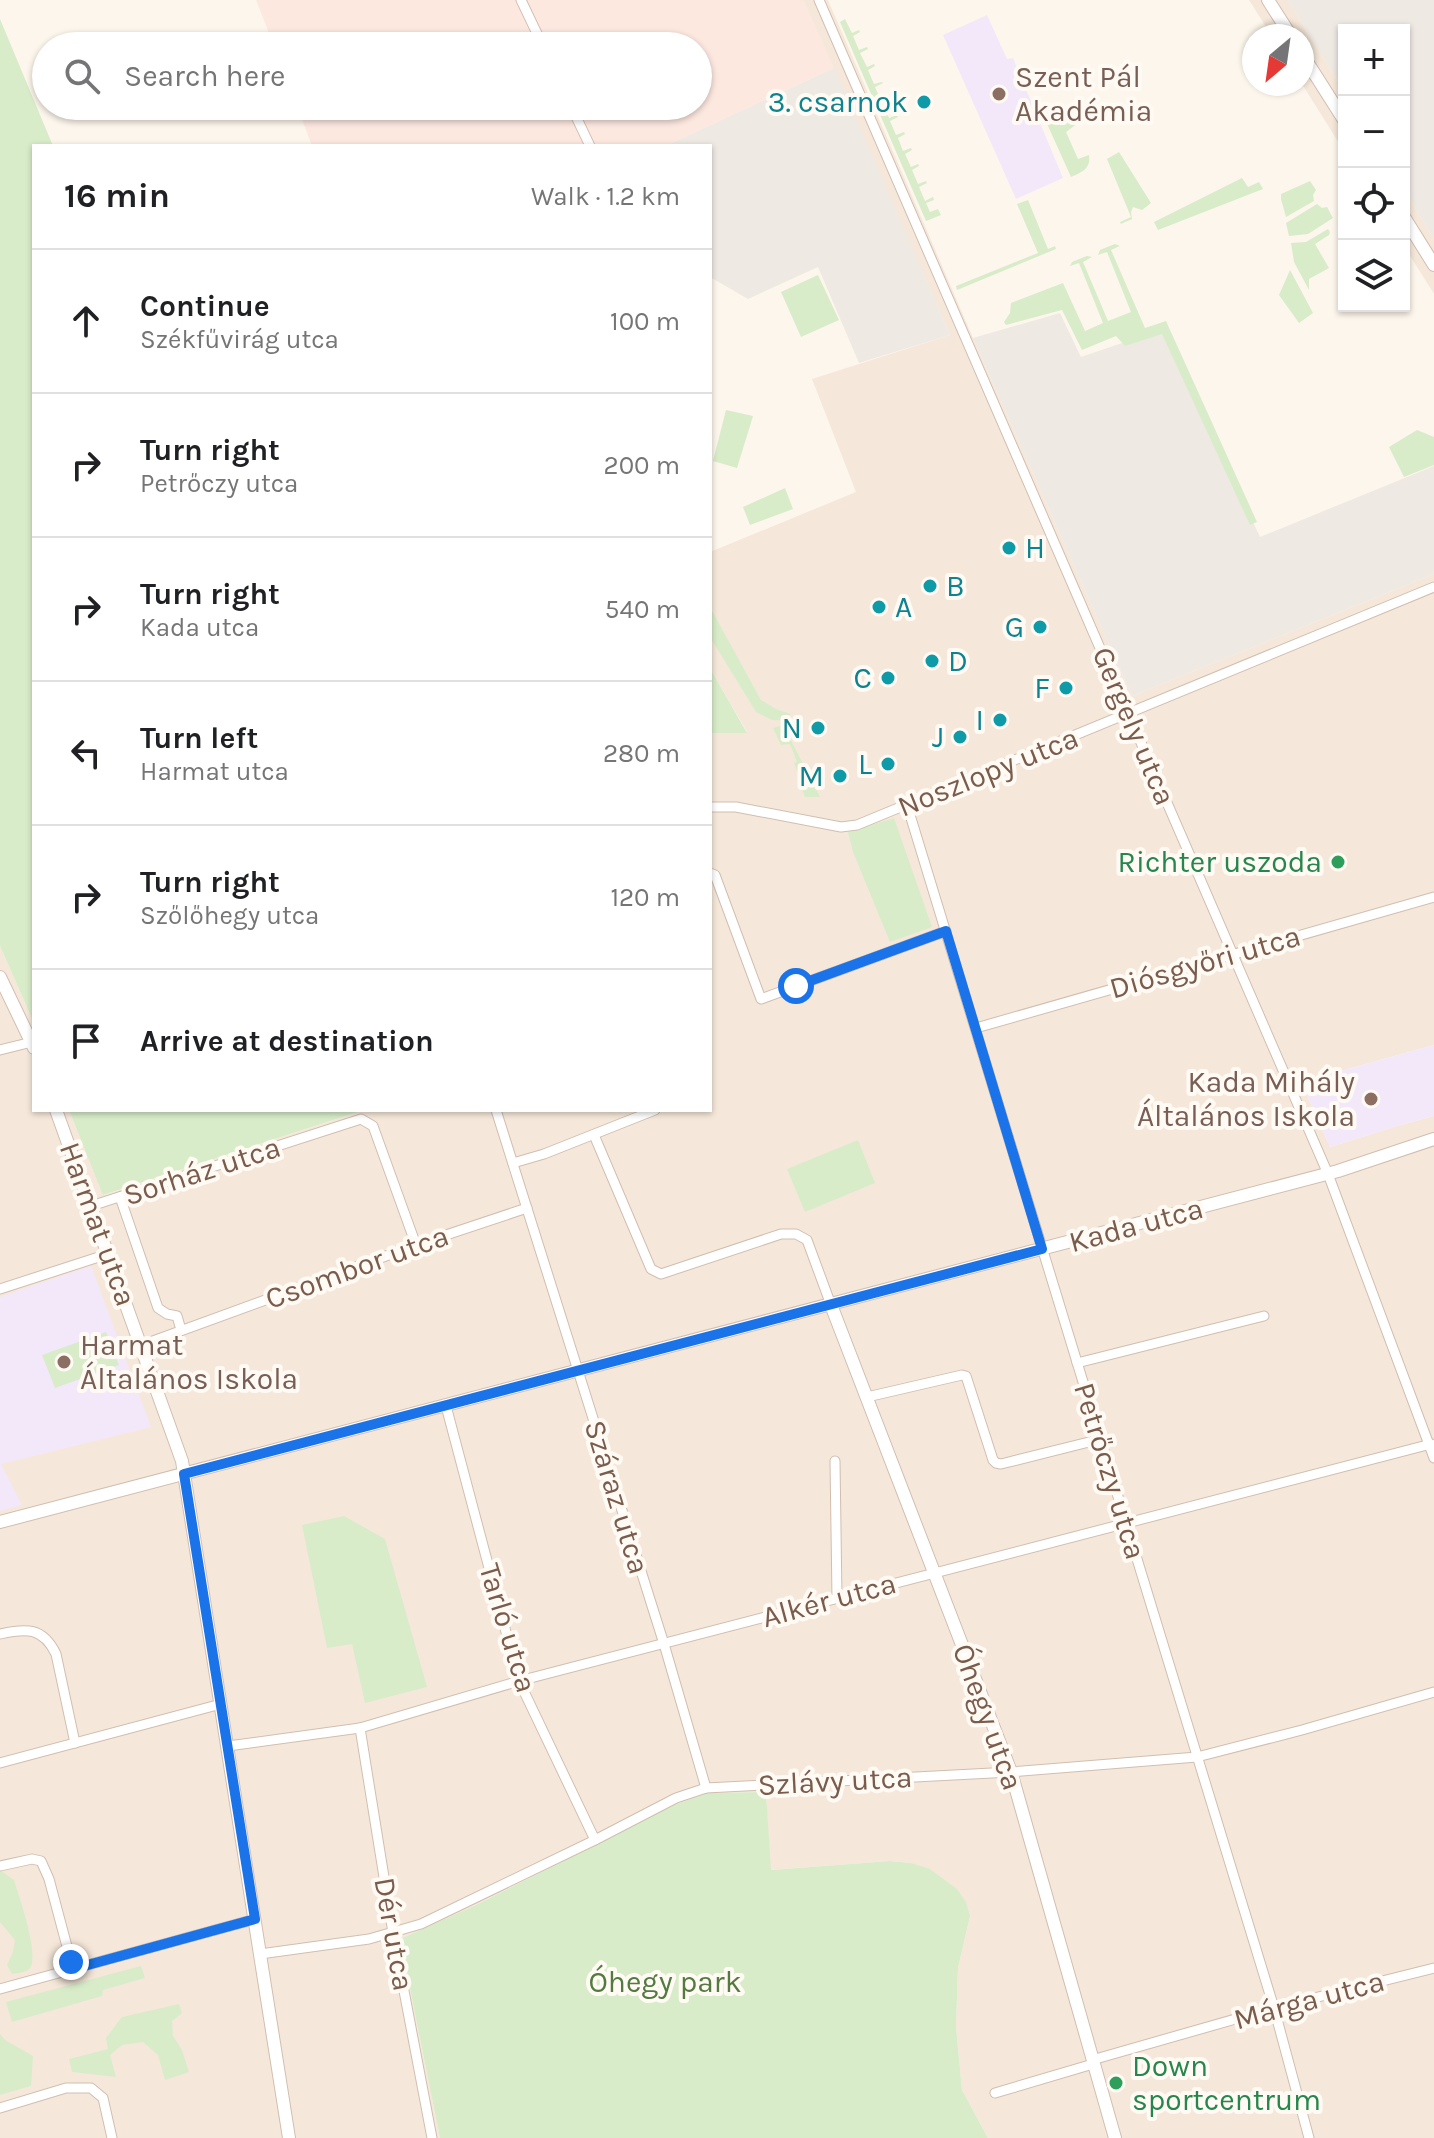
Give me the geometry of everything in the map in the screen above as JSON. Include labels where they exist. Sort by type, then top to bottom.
[{"type":"street","points":[[521,0],[536,32]]},
{"type":"street","name":"Gergely utca","points":[[819,0],[1328,1174],[1432,1443],[1434,1458]]},
{"type":"street","points":[[1268,0],[1283,24]]},
{"type":"street","points":[[1314,73],[1338,111]]},
{"type":"street","points":[[578,120],[589,144]]},
{"type":"street","points":[[1410,227],[1434,265]]},
{"type":"street","name":"Noszlopy utca","points":[[712,807],[736,807],[841,827],[857,825],[1434,587]]},
{"type":"street","name":"Petrőczy utca","points":[[907,805],[1274,2008],[1309,2138]]},
{"type":"street","points":[[712,874],[761,999],[946,931]]},
{"type":"street","name":"Diósgyőri utca","points":[[976,1028],[1434,897]]},
{"type":"street","points":[[0,977],[32,1043]]},
{"type":"street","points":[[0,1050],[32,1045]]},
{"type":"street","name":"Harmat utca","points":[[57,1112],[182,1461],[289,2138]]},
{"type":"street","points":[[497,1112],[527,1208]]},
{"type":"street","points":[[513,1163],[650,1112]]},
{"type":"street","name":"Sorház utca","points":[[91,1206],[361,1119],[373,1126],[416,1245]]},
{"type":"street","points":[[594,1135],[651,1269],[661,1274],[781,1234],[796,1234],[807,1240],[831,1305]]},
{"type":"street","name":"Kada utca","points":[[0,1522],[1328,1174],[1434,1139]]},
{"type":"street","points":[[120,1197],[158,1308],[177,1316],[181,1330]]},
{"type":"street","name":"Csombor utca","points":[[142,1345],[527,1208]]},
{"type":"street","name":"Száraz utca","points":[[527,1208],[706,1788]]},
{"type":"street","points":[[0,1289],[108,1254]]},
{"type":"street","name":"Óhegy utca","points":[[831,1305],[1011,1772],[1115,2138]]},
{"type":"street","points":[[1077,1363],[1264,1316]]},
{"type":"street","points":[[867,1397],[966,1376],[993,1460],[1001,1464],[1101,1439]]},
{"type":"street","name":"Tarló utca","points":[[446,1406],[519,1681],[595,1840]]},
{"type":"street","name":"Alkér utca","points":[[228,1746],[360,1728],[519,1681],[1432,1443]]},
{"type":"street","points":[[835,1461],[837,1598]]},
{"type":"street","points":[[0,1634],[30,1631],[51,1643],[75,1743]]},
{"type":"street","name":"Szlávy utca","points":[[260,1954],[369,1939],[421,1924],[676,1798],[706,1788],[1011,1772],[1197,1757],[1434,1692]]},
{"type":"street","points":[[0,1763],[221,1704]]},
{"type":"street","name":"Dér utca","points":[[360,1728],[393,1933],[432,2138]]},
{"type":"street","points":[[0,1866],[32,1859],[41,1861],[73,1969]]},
{"type":"street","points":[[0,1989],[255,1919]]},
{"type":"street","name":"Márga utca","points":[[995,2093],[1274,2008],[1432,1971]]},
{"type":"street","points":[[0,2108],[66,2088],[91,2088],[103,2098],[112,2138]]},
{"type":"shaded area","points":[[256,0],[803,0],[834,68],[669,144],[311,144],[302,120],[712,120],[712,32],[269,32]]},
{"type":"shaded area","points":[[803,0],[828,0],[973,338],[1132,696],[1434,574],[1434,1045],[1301,1082],[1330,1147],[1434,1116],[1434,2138],[988,2138],[962,2090],[956,2027],[958,1968],[970,1916],[911,1863],[890,1861],[770,1870],[766,1792],[707,1793],[676,1804],[476,1905],[400,1939],[440,2138],[0,2138],[0,946],[32,1018],[32,1112],[70,1112],[104,1195],[358,1112],[712,1112],[712,733],[747,732],[712,671],[712,551],[856,492],[812,379],[950,335]]},
{"type":"shaded area","points":[[1249,0],[1288,0],[1303,24],[1264,24]]},
{"type":"shaded area","points":[[1288,0],[1434,0],[1434,239],[1410,199],[1410,24],[1338,24],[1338,81],[1314,42],[1314,24],[1303,24]]},
{"type":"shaded area","name":"Szent Pál Akadémia","points":[[987,15],[1007,59],[1013,58],[1063,178],[1016,199],[943,35]]},
{"type":"shaded area","points":[[1314,42],[1338,81],[1338,141],[1310,96],[1314,96]]},
{"type":"shaded area","points":[[834,68],[950,335],[859,363],[818,267],[748,299],[712,278],[712,144],[669,144]]},
{"type":"shaded area","points":[[1410,199],[1434,239],[1434,294],[1410,256]]},
{"type":"shaded area","points":[[1060,313],[1081,357],[1163,329],[1260,537],[1434,466],[1434,574],[1132,696],[973,338]]},
{"type":"shaded area","name":"Kada Mihály Általános Iskola","points":[[1434,1045],[1434,1116],[1330,1147],[1301,1082]]},
{"type":"shaded area","name":"Harmat Általános Iskola","points":[[91,1266],[151,1427],[1,1464],[22,1505],[0,1511],[0,1297]]},
{"type":"green space","points":[[0,19],[32,96],[32,120],[42,120],[52,144],[32,144],[32,1018],[0,946]]},
{"type":"green space","points":[[845,19],[852,33],[860,32],[853,36],[859,50],[868,49],[860,53],[867,67],[875,66],[868,70],[874,84],[883,83],[875,87],[881,101],[890,100],[883,104],[889,118],[898,117],[890,121],[896,135],[905,134],[898,138],[903,151],[912,150],[905,154],[911,167],[919,166],[912,170],[918,184],[927,183],[919,187],[925,201],[933,197],[934,200],[926,203],[930,212],[938,209],[941,215],[926,221],[840,22]]},
{"type":"green space","points":[[1077,101],[1077,107],[1069,112],[1072,121],[1078,123],[1066,132],[1078,159],[1089,155],[1089,163],[1071,177],[1044,117]]},
{"type":"green space","points":[[1119,152],[1151,203],[1142,210],[1133,207],[1132,219],[1121,224],[1131,217],[1107,159]]},
{"type":"green space","points":[[1242,178],[1248,187],[1259,182],[1263,189],[1158,230],[1154,222]]},
{"type":"green space","points":[[1310,181],[1316,190],[1314,201],[1286,217],[1281,194]]},
{"type":"green space","points":[[1028,200],[1048,249],[1055,246],[1056,249],[957,290],[956,286],[1038,253],[1017,204]]},
{"type":"green space","points":[[1317,204],[1327,207],[1333,218],[1308,234],[1289,236],[1286,223]]},
{"type":"green space","points":[[1328,229],[1329,235],[1315,244],[1329,268],[1309,279],[1309,290],[1294,262],[1291,243],[1306,242]]},
{"type":"green space","points":[[1115,244],[1120,246],[1111,250],[1145,328],[1166,321],[1257,522],[1250,525],[1162,334],[1125,346],[1116,336],[1082,350],[1062,310],[1006,325],[1004,322],[1010,313],[1011,303],[1063,283],[1085,331],[1103,323],[1079,263],[1070,266],[1072,262],[1087,256],[1092,257],[1083,262],[1108,321],[1131,312],[1107,252],[1098,255],[1100,250]]},
{"type":"green space","points":[[1290,270],[1313,313],[1299,323],[1279,295]]},
{"type":"green space","points":[[818,275],[839,320],[801,337],[781,292]]},
{"type":"green space","points":[[726,410],[753,416],[737,468],[713,461]]},
{"type":"green space","points":[[1417,430],[1434,437],[1434,465],[1404,477],[1389,447]]},
{"type":"green space","points":[[785,488],[793,509],[750,525],[743,507]]},
{"type":"green space","points":[[712,611],[761,700],[790,714],[789,721],[772,720],[756,712],[712,640]]},
{"type":"green space","points":[[712,672],[747,733],[712,733]]},
{"type":"green space","points":[[783,725],[820,797],[805,797],[790,744],[781,745],[773,728]]},
{"type":"green space","points":[[894,818],[932,927],[890,942],[853,852],[848,832]]},
{"type":"green space","points":[[70,1112],[358,1112],[103,1195]]},
{"type":"green space","points":[[858,1140],[875,1183],[805,1212],[787,1169]]},
{"type":"green space","points":[[106,1332],[119,1365],[55,1388],[42,1355]]},
{"type":"green space","points":[[344,1516],[385,1539],[427,1687],[365,1703],[352,1644],[327,1648],[302,1525]]},
{"type":"green space","name":"Óhegy park","points":[[766,1792],[771,1870],[890,1861],[911,1863],[930,1869],[957,1889],[966,1902],[970,1916],[958,1968],[956,2027],[962,2090],[988,2138],[440,2138],[400,1939],[476,1905],[676,1804],[707,1793]]},
{"type":"green space","points":[[0,1870],[14,1880],[31,1939],[30,1968],[12,1974],[7,1965],[15,1940],[0,1922]]},
{"type":"green space","points":[[141,1966],[145,1978],[103,1990],[102,1996],[12,2022],[6,2002]]},
{"type":"green space","points":[[179,2004],[182,2013],[172,2021],[173,2036],[182,2050],[189,2072],[165,2080],[158,2055],[143,2042],[122,2045],[110,2055],[116,2077],[72,2072],[69,2059],[108,2049],[106,2038],[122,2017]]},
{"type":"green space","points":[[0,2034],[33,2056],[31,2086],[0,2095]]},
{"type":"place","name":"Szent Pál Akadémia","points":[[999,94]]},
{"type":"place","name":"3. csarnok","points":[[924,102]]},
{"type":"place","name":"H","points":[[1009,548]]},
{"type":"place","name":"B","points":[[930,586]]},
{"type":"place","name":"A","points":[[879,607]]},
{"type":"place","name":"G","points":[[1040,627]]},
{"type":"place","name":"D","points":[[932,661]]},
{"type":"place","name":"C","points":[[888,678]]},
{"type":"place","name":"F","points":[[1066,688]]},
{"type":"place","name":"I","points":[[1000,720]]},
{"type":"place","name":"N","points":[[818,728]]},
{"type":"place","name":"J","points":[[960,737]]},
{"type":"place","name":"L","points":[[888,764]]},
{"type":"place","name":"M","points":[[840,776]]},
{"type":"place","name":"Richter uszoda","points":[[1338,862]]},
{"type":"place","name":"Kada Mihály Általános Iskola","points":[[1371,1099]]},
{"type":"place","name":"Harmat Általános Iskola","points":[[64,1362]]},
{"type":"place","name":"Down sportcentrum","points":[[1116,2083]]},
{"type":"route","points":[[71,1962],[73,1969],[255,1919],[184,1474],[1042,1249],[946,931],[796,986]]}]
